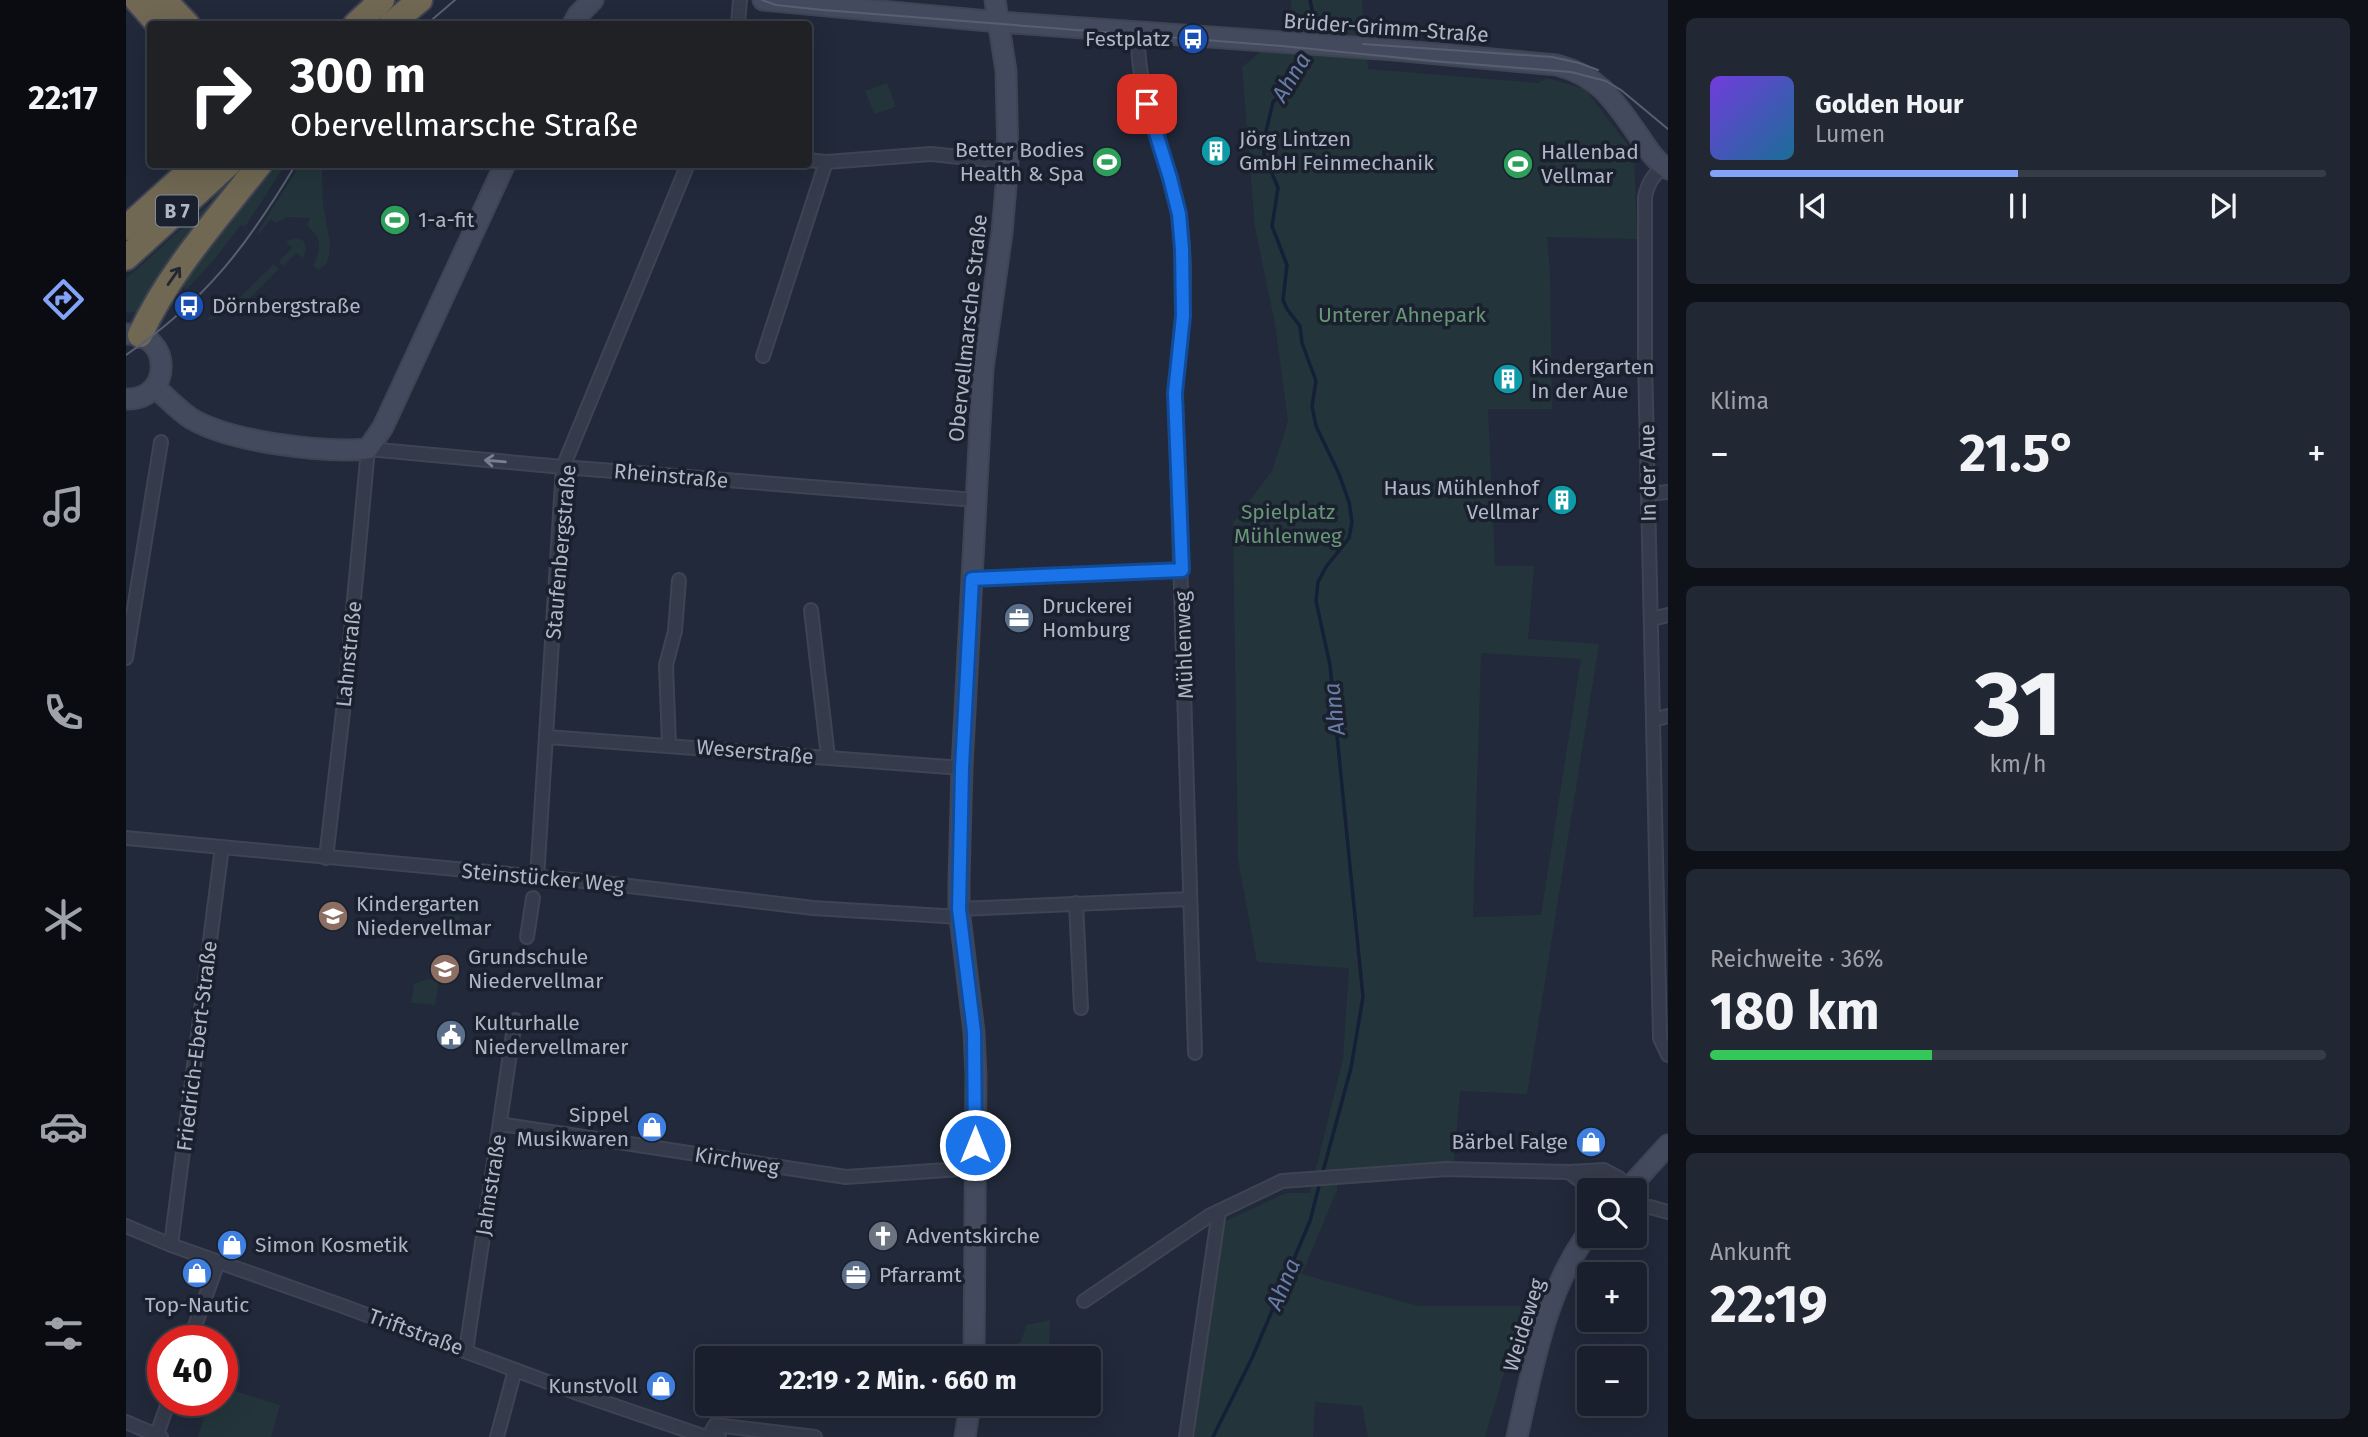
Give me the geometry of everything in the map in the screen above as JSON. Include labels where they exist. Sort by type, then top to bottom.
[{"type":"highway","points":[[137,0],[155,21]]},
{"type":"highway","points":[[164,0],[184,21]]},
{"type":"highway","points":[[359,21],[382,0]]},
{"type":"highway","points":[[395,21],[420,0]]},
{"type":"highway","points":[[150,205],[176,168]]},
{"type":"highway","name":"B 7","points":[[126,228],[192,168]]},
{"type":"highway","name":"B 7","points":[[126,258],[225,168]]},
{"type":"highway","points":[[133,334],[257,168]]},
{"type":"street","points":[[575,21],[593,0]]},
{"type":"street","points":[[738,21],[740,0]]},
{"type":"street","name":"Brüder-Grimm-Straße","points":[[763,0],[999,22],[1510,60],[1569,68],[1602,87],[1651,154],[1666,168]]},
{"type":"street","name":"Obervellmarsche Straße","points":[[974,1346],[974,1032],[959,913],[962,768],[983,369],[1002,233],[1008,162],[1008,103],[1004,52],[995,0]]},
{"type":"street","name":"Mühlenweg","points":[[1138,33],[1140,79],[1179,214],[1182,249],[1183,316],[1175,393],[1195,1053]]},
{"type":"street","points":[[812,160],[826,162],[931,154],[1008,162]]},
{"type":"street","points":[[763,356],[826,162]]},
{"type":"street","points":[[155,387],[192,418],[223,432],[268,443],[330,449],[368,449],[383,427],[503,168]]},
{"type":"street","name":"Staufenbergstraße","points":[[537,878],[563,467],[686,168]]},
{"type":"street","name":"In der Aue","points":[[1666,168],[1648,184],[1645,197],[1648,494],[1660,1038],[1668,1055]]},
{"type":"street","points":[[126,399],[140,397],[155,387],[162,371],[159,353],[153,344],[133,334]]},
{"type":"street","points":[[126,659],[161,442]]},
{"type":"street","name":"Rheinstraße","points":[[368,449],[975,500]]},
{"type":"street","name":"Lahnstraße","points":[[326,858],[346,686],[368,449]]},
{"type":"street","points":[[1648,494],[1668,492]]},
{"type":"street","points":[[972,579],[1182,570]]},
{"type":"street","points":[[669,745],[666,665],[675,631],[679,580]]},
{"type":"street","points":[[811,610],[828,757]]},
{"type":"street","points":[[1652,619],[1668,615]]},
{"type":"street","points":[[1653,720],[1668,716]]},
{"type":"street","name":"Weserstraße","points":[[547,737],[962,768]]},
{"type":"street","name":"Steinstücker Weg","points":[[126,838],[813,908],[959,913],[1076,903],[1190,900]]},
{"type":"street","name":"Friedrich-Ebert-Straße","points":[[172,1245],[222,847]]},
{"type":"street","points":[[527,937],[533,898]]},
{"type":"street","points":[[1076,903],[1081,1008]]},
{"type":"street","name":"Jahnstraße","points":[[466,1351],[515,1020]]},
{"type":"street","name":"Kirchweg","points":[[500,1124],[846,1177],[975,1168]]},
{"type":"street","points":[[1638,1178],[1668,1145]]},
{"type":"street","points":[[1084,1301],[1219,1211],[1282,1181],[1446,1170],[1604,1170],[1619,1178]]},
{"type":"street","points":[[1570,1172],[1578,1178]]},
{"type":"street","points":[[1650,1208],[1668,1212]]},
{"type":"street","points":[[1186,1437],[1219,1211]]},
{"type":"street","name":"Triftstraße","points":[[126,1226],[218,1262],[706,1437]]},
{"type":"street","name":"Weideweg","points":[[1517,1437],[1550,1306],[1567,1266],[1579,1248]]},
{"type":"street","points":[[195,1325],[218,1262]]},
{"type":"street","points":[[497,1437],[516,1370]]},
{"type":"street","points":[[126,1422],[158,1436],[164,1416]]},
{"type":"street","points":[[965,1437],[968,1416]]},
{"type":"street","points":[[719,1437],[712,1430],[715,1425],[815,1437]]},
{"type":"green space","name":"Unterer Ahnepark","points":[[1291,0],[1362,0],[1368,69],[1538,83],[1547,78],[1585,89],[1634,153],[1637,239],[1547,237],[1552,409],[1488,409],[1495,566],[1534,566],[1528,639],[1599,644],[1527,1094],[1460,1091],[1454,1161],[1338,1169],[1337,1190],[1302,1274],[1418,1306],[1524,1306],[1485,1437],[1368,1437],[1362,1406],[1315,1402],[1313,1437],[1194,1437],[1224,1222],[1286,1193],[1310,1193],[1343,1059],[1349,968],[1257,962],[1238,859],[1233,523],[1272,471],[1288,421],[1275,324],[1255,227],[1242,67],[1300,20],[1292,18]],"holes":[[[1481,653],[1581,659],[1541,915],[1473,917]]]},
{"type":"green space","points":[[887,83],[896,107],[874,114],[865,91]]},
{"type":"green space","points":[[240,168],[253,168],[141,311],[126,313],[126,279],[212,201],[211,193]]},
{"type":"green space","points":[[265,168],[283,168],[245,227],[241,225],[186,290],[178,280]]},
{"type":"green space","points":[[298,168],[322,168],[323,204],[330,243],[326,264],[318,270],[313,265],[319,244],[316,235],[307,226],[310,218],[288,217],[276,223],[271,219],[259,234],[257,233]]},
{"type":"green space","points":[[296,238],[304,241],[306,249],[303,258],[296,253],[283,266],[279,261],[292,248],[286,241]]},
{"type":"green space","points":[[274,264],[279,269],[249,299],[254,305],[221,316]]},
{"type":"green space","points":[[215,310],[221,316],[206,321]]},
{"type":"green space","points":[[440,913],[460,916],[459,926],[439,924]]},
{"type":"green space","points":[[427,979],[439,981],[435,1005],[411,1003],[414,984]]},
{"type":"green space","points":[[1050,1320],[1049,1346],[1011,1346],[1021,1342],[1026,1325]]},
{"type":"green space","points":[[238,1392],[280,1405],[271,1437],[198,1437],[204,1416],[238,1416]]},
{"type":"waterway","name":"Ahna","points":[[1310,0],[1316,28],[1313,39]]},
{"type":"waterway","name":"Ahna","points":[[1309,49],[1290,86],[1273,102],[1264,140],[1264,154],[1278,188],[1272,226],[1287,265],[1283,300],[1300,326],[1302,343],[1316,381],[1312,406],[1316,426],[1339,474],[1349,502],[1352,522],[1349,538],[1318,582],[1316,601],[1330,665],[1363,997],[1351,1068],[1322,1175]]},
{"type":"waterway","name":"Ahna","points":[[1213,1437],[1252,1358],[1310,1221],[1320,1182]]},
{"type":"tram line","points":[[430,21],[455,0]]},
{"type":"tram line","points":[[762,0],[776,5],[823,10],[1571,72],[1606,81],[1668,129]]},
{"type":"tram line","points":[[1363,44],[1552,57],[1598,70]]},
{"type":"tram line","points":[[126,355],[179,313],[223,270],[260,221],[294,168]]},
{"type":"place","name":"Festplatz","points":[[1193,39]]},
{"type":"place","name":"Jörg Lintzen GmbH Feinmechanik","points":[[1216,151]]},
{"type":"place","name":"Better Bodies Health & Spa","points":[[1107,162]]},
{"type":"place","name":"Hallenbad Vellmar","points":[[1518,164]]},
{"type":"place","name":"1-a-fit","points":[[395,220]]},
{"type":"place","name":"Dörnbergstraße","points":[[189,306]]},
{"type":"place","name":"Kindergarten In der Aue","points":[[1508,379]]},
{"type":"place","name":"Haus Mühlenhof Vellmar","points":[[1562,500]]},
{"type":"place","name":"Druckerei Homburg","points":[[1019,618]]},
{"type":"place","name":"Kindergarten Niedervellmar","points":[[333,916]]},
{"type":"place","name":"Grundschule Niedervellmar","points":[[445,969]]},
{"type":"place","name":"Kulturhalle Niedervellmarer","points":[[451,1035]]},
{"type":"place","name":"Sippel Musikwaren","points":[[652,1127]]},
{"type":"place","name":"Bärbel Falge","points":[[1591,1142]]},
{"type":"place","name":"Adventskirche","points":[[883,1236]]},
{"type":"place","name":"Simon Kosmetik","points":[[232,1245]]},
{"type":"place","name":"Top-Nautic","points":[[197,1273]]},
{"type":"place","name":"Pfarramt","points":[[856,1275]]},
{"type":"place","name":"KunstVoll","points":[[661,1386]]},
{"type":"route","points":[[975,1145],[974,1032],[959,909],[962,768],[972,579],[1182,570],[1175,393],[1183,316],[1182,249],[1179,214],[1147,104]]},
{"type":"park label","name":"Spielplatz Mühlenweg","points":[[1288,524]]}]
